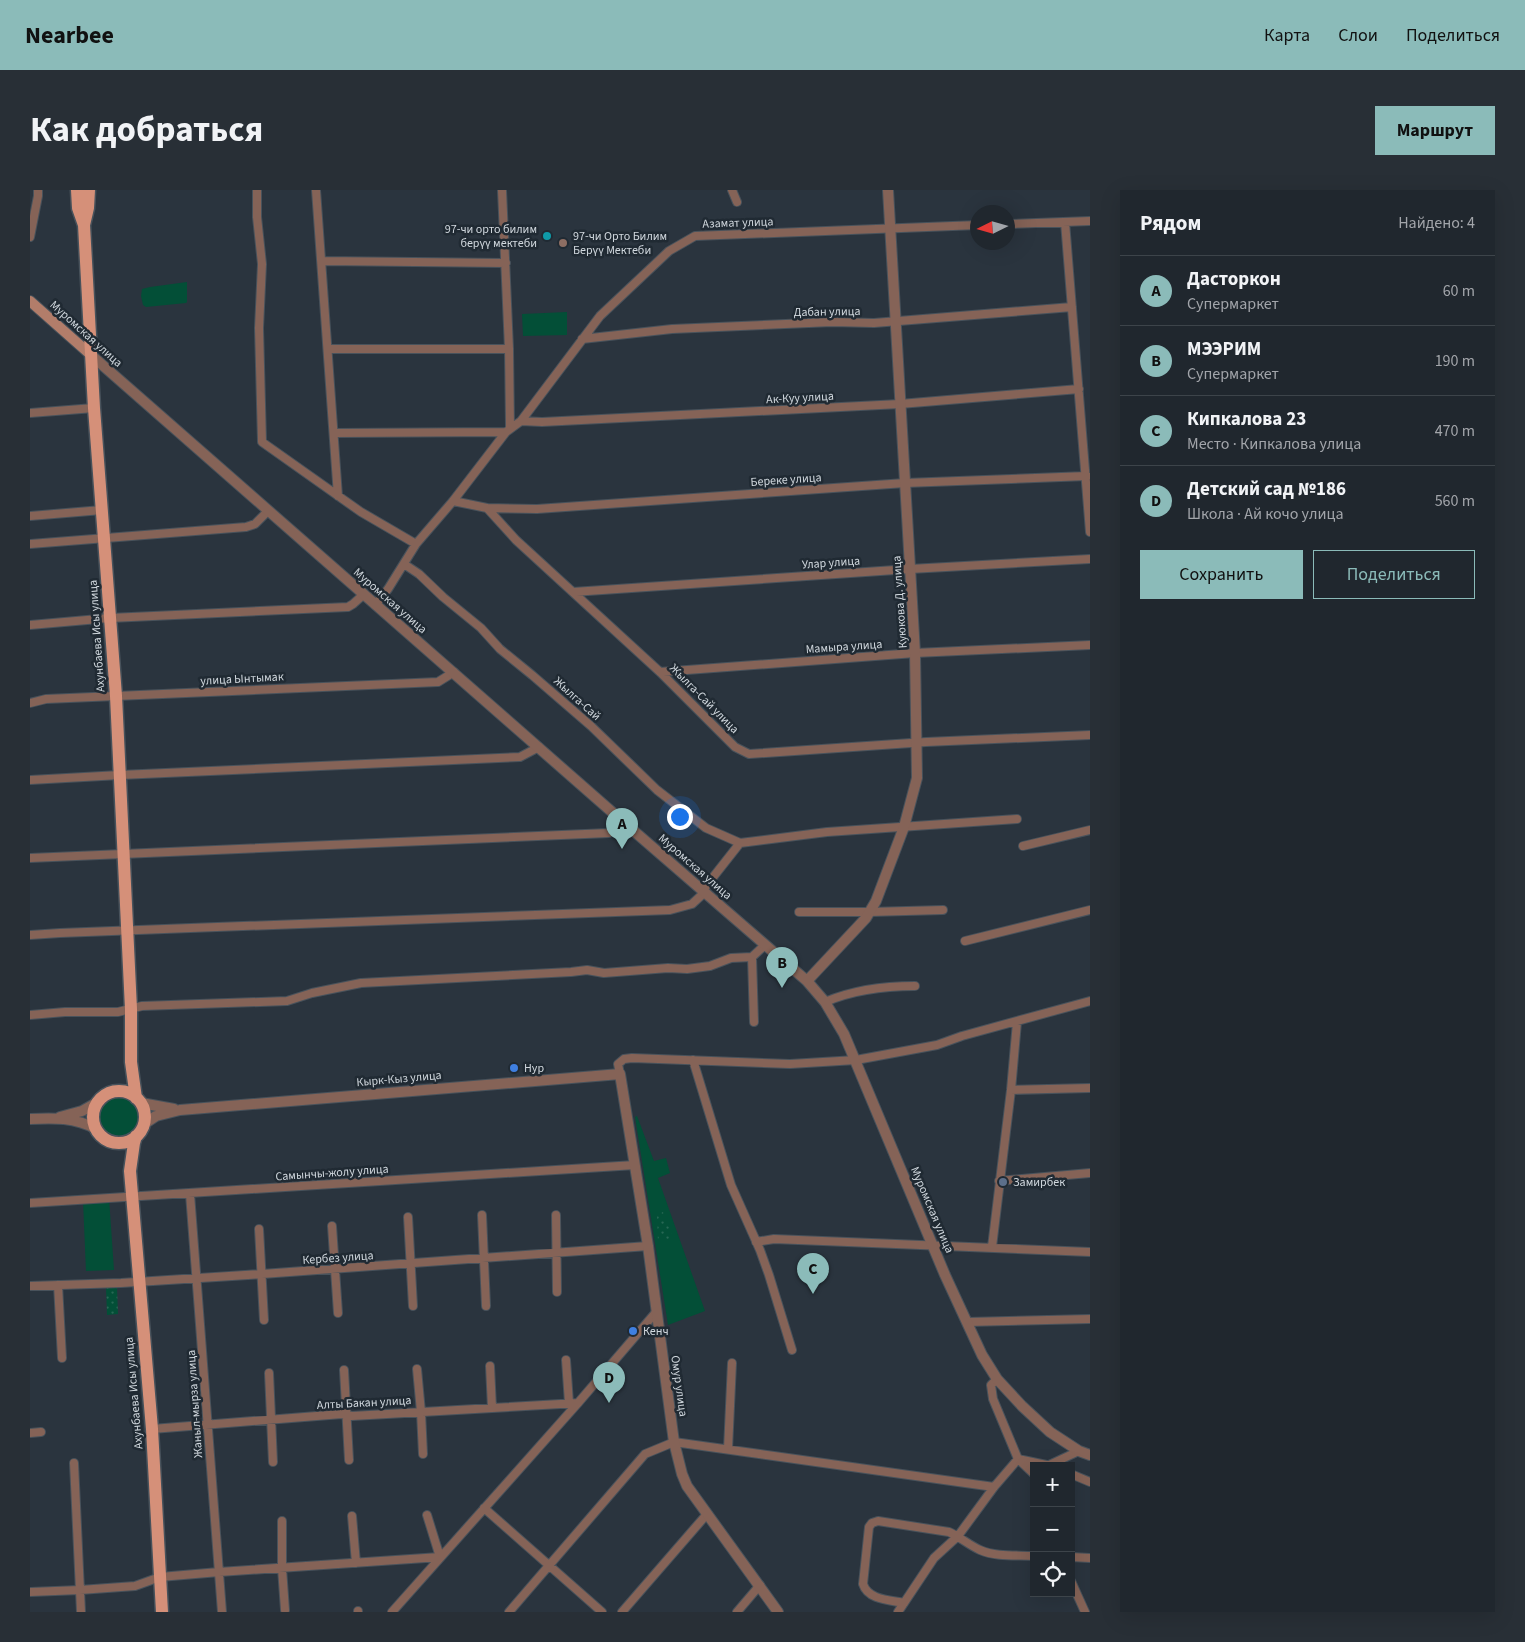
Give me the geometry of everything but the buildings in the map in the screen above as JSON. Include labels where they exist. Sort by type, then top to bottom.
[{"type":"main road","name":"Ахунбаева Исы улица","points":[[77,190],[78,208],[84,225]]},
{"type":"main road","name":"Ахунбаева Исы улица","points":[[89,190],[88,208],[84,225],[94,408],[116,696],[131,1009],[128,1063],[124,1078],[111,1092]]},
{"type":"main road","name":"Муромская улица","points":[[30,301],[91,355]]},
{"type":"main road","name":"Ахунбаева Исы улица","points":[[130,1045],[132,1072],[138,1100]]},
{"type":"main road","points":[[111,1092],[123,1092],[138,1100],[144,1112],[144,1124],[136,1136],[127,1142],[115,1143],[104,1138],[96,1129],[93,1117],[94,1109],[104,1096],[111,1092]]},
{"type":"main road","name":"Ахунбаева Исы улица","points":[[136,1136],[130,1171],[152,1428],[162,1612]]},
{"type":"main road","name":"Ахунбаева Исы улица","points":[[115,1143],[130,1171]]},
{"type":"street","points":[[30,236],[38,190]]},
{"type":"street","points":[[257,190],[257,218],[262,264],[259,328],[262,442],[361,512],[416,544]]},
{"type":"street","points":[[316,190],[338,496]]},
{"type":"street","points":[[502,190],[509,349],[508,430]]},
{"type":"street","points":[[732,190],[738,202]]},
{"type":"street","name":"Куюкова Д. улица","points":[[807,980],[866,918],[876,901],[904,827],[917,778],[915,653],[888,190]]},
{"type":"street","points":[[1015,224],[1090,221]]},
{"type":"street","points":[[1065,222],[1090,532]]},
{"type":"street","name":"Азамат улица","points":[[521,421],[600,316],[669,251],[695,236],[970,225]]},
{"type":"street","points":[[322,261],[506,263]]},
{"type":"street","name":"Дабан улица","points":[[582,339],[672,329],[832,322],[874,323],[1072,307]]},
{"type":"street","points":[[328,349],[509,349]]},
{"type":"street","name":"Муромская улица","points":[[91,355],[363,595],[807,980],[825,1002],[844,1034],[982,1355],[997,1380],[1050,1432],[1079,1451],[1090,1455]]},
{"type":"street","name":"Ак-Куу улица","points":[[521,421],[542,422],[900,404],[1079,389]]},
{"type":"street","points":[[30,414],[94,408]]},
{"type":"street","points":[[375,604],[388,589],[416,544],[453,501],[508,430],[521,421]]},
{"type":"street","points":[[334,434],[508,430]]},
{"type":"street","name":"Береке улица","points":[[487,508],[537,509],[905,483],[1086,476]]},
{"type":"street","points":[[453,501],[487,508]]},
{"type":"street","name":"Жылга-Сай улица","points":[[487,508],[516,540],[660,672],[735,747],[749,754],[917,743],[1090,735]]},
{"type":"street","points":[[30,516],[102,510]]},
{"type":"street","points":[[30,544],[246,527],[256,524],[268,511]]},
{"type":"street","name":"Улар улица","points":[[573,592],[1090,559]]},
{"type":"street","name":"Жылга-Сай","points":[[404,564],[419,574],[443,597],[481,628],[500,649],[591,726],[656,790],[706,828],[740,843]]},
{"type":"street","points":[[30,625],[110,618],[348,607],[363,595]]},
{"type":"street","name":"Мамыра улица","points":[[660,672],[915,653],[1090,645]]},
{"type":"street","name":"улица Ынтымак","points":[[30,703],[46,699],[438,682],[454,672]]},
{"type":"street","points":[[30,780],[520,757],[538,746]]},
{"type":"street","points":[[30,858],[609,833],[620,819]]},
{"type":"street","points":[[30,935],[60,932],[670,910],[692,904],[740,843],[827,832],[1016,819]]},
{"type":"street","points":[[1023,846],[1090,830]]},
{"type":"street","points":[[799,912],[943,910]]},
{"type":"street","points":[[965,941],[1090,910]]},
{"type":"street","points":[[30,1014],[118,1012],[142,1006],[287,1001],[312,993],[361,983],[587,970],[604,973],[668,968],[687,969],[710,966],[731,958],[752,957],[765,945]]},
{"type":"street","points":[[752,957],[754,1022]]},
{"type":"street","points":[[825,1002],[844,994],[870,989],[915,986]]},
{"type":"street","points":[[620,1074],[618,1064],[624,1059],[632,1058],[790,1064],[856,1060],[936,1045],[962,1036],[1090,1002]]},
{"type":"street","points":[[992,1247],[1011,1090],[1017,1022]]},
{"type":"street","points":[[694,1060],[731,1185],[769,1275],[792,1350]]},
{"type":"street","name":"Кырк-Кыз улица","points":[[144,1124],[156,1116],[180,1110],[620,1074]]},
{"type":"street","name":"Омур улица","points":[[620,1074],[648,1246],[674,1442],[682,1474],[687,1486],[778,1612]]},
{"type":"street","points":[[1011,1090],[1090,1088]]},
{"type":"street","name":"Кырк-Кыз улица","points":[[138,1100],[180,1110]]},
{"type":"street","points":[[30,1120],[54,1118],[82,1110],[98,1102]]},
{"type":"street","points":[[54,1118],[82,1122],[96,1129]]},
{"type":"street","name":"Самынчы-жолу улица","points":[[30,1202],[190,1194],[635,1166]]},
{"type":"street","points":[[999,1181],[1090,1174]]},
{"type":"street","name":"Жаныл-мырза улица","points":[[190,1194],[222,1612]]},
{"type":"street","points":[[482,1215],[486,1306]]},
{"type":"street","points":[[556,1215],[558,1292]]},
{"type":"street","points":[[408,1217],[413,1306]]},
{"type":"street","points":[[332,1226],[338,1314]]},
{"type":"street","points":[[259,1229],[264,1320]]},
{"type":"street","points":[[756,1242],[774,1238],[1090,1252]]},
{"type":"street","name":"Кербез улица","points":[[30,1286],[262,1274],[648,1246]]},
{"type":"street","points":[[58,1285],[62,1358]]},
{"type":"street","points":[[392,1612],[657,1311]]},
{"type":"street","points":[[967,1322],[1090,1319]]},
{"type":"street","points":[[566,1360],[569,1403]]},
{"type":"street","points":[[728,1449],[732,1363]]},
{"type":"street","points":[[490,1366],[492,1408]]},
{"type":"street","points":[[417,1369],[423,1454]]},
{"type":"street","points":[[344,1370],[348,1460]]},
{"type":"street","points":[[269,1373],[273,1462]]},
{"type":"street","points":[[997,1380],[991,1385],[993,1399],[1018,1459],[1030,1470]]},
{"type":"street","name":"Алты Бакан улица","points":[[152,1428],[578,1402]]},
{"type":"street","points":[[30,1433],[41,1432]]},
{"type":"street","points":[[509,1612],[645,1454],[674,1442],[994,1487]]},
{"type":"street","points":[[1056,1462],[1079,1451]]},
{"type":"street","points":[[1018,1459],[1034,1462]]},
{"type":"street","points":[[898,1612],[934,1558],[958,1536],[994,1487],[1018,1459]]},
{"type":"street","points":[[74,1463],[81,1612]]},
{"type":"street","points":[[1075,1476],[1090,1482]]},
{"type":"street","points":[[484,1508],[602,1612]]},
{"type":"street","points":[[622,1612],[707,1514]]},
{"type":"street","points":[[426,1515],[440,1557]]},
{"type":"street","points":[[352,1516],[356,1563]]},
{"type":"street","points":[[282,1521],[282,1568],[285,1610]]},
{"type":"street","points":[[904,1603],[870,1595],[865,1591],[863,1584],[869,1527],[872,1523],[878,1521],[949,1532],[980,1550],[998,1555],[1030,1556]]},
{"type":"street","points":[[30,1592],[135,1586],[160,1577],[440,1557]]},
{"type":"street","points":[[1075,1557],[1090,1558]]},
{"type":"street","points":[[737,1612],[760,1585]]},
{"type":"street","points":[[1075,1590],[1085,1612]]},
{"type":"green space","points":[[187,282],[186,303],[146,307],[143,305],[142,289]]},
{"type":"green space","points":[[567,312],[567,335],[523,336],[522,314]]},
{"type":"green space","points":[[119,1096],[134,1102],[140,1117],[134,1132],[119,1138],[104,1132],[98,1117],[104,1102]]},
{"type":"green space","points":[[637,1116],[654,1161],[666,1158],[670,1173],[658,1178],[705,1311],[668,1325],[635,1117]]},
{"type":"green space","points":[[109,1198],[114,1270],[86,1271],[83,1201]]},
{"type":"green space","points":[[663,1212],[673,1238],[658,1242],[657,1215]]},
{"type":"green space","points":[[117,1287],[118,1314],[107,1315],[106,1288]]},
{"type":"place","name":"97-чи орто билим берүү мектеби","points":[[547,236]]},
{"type":"place","name":"97-чи Орто Билим Берүү Мектеби","points":[[563,243]]},
{"type":"place","name":"Дасторкон","points":[[622,849]]},
{"type":"place","name":"МЭЭРИМ","points":[[782,988]]},
{"type":"place","name":"Нур","points":[[514,1068]]},
{"type":"place","name":"Замирбек","points":[[1003,1182]]},
{"type":"place","name":"Кипкалова 23","points":[[813,1294]]},
{"type":"place","name":"Кенч","points":[[633,1331]]},
{"type":"place","name":"Детский сад №186","points":[[609,1403]]}]
